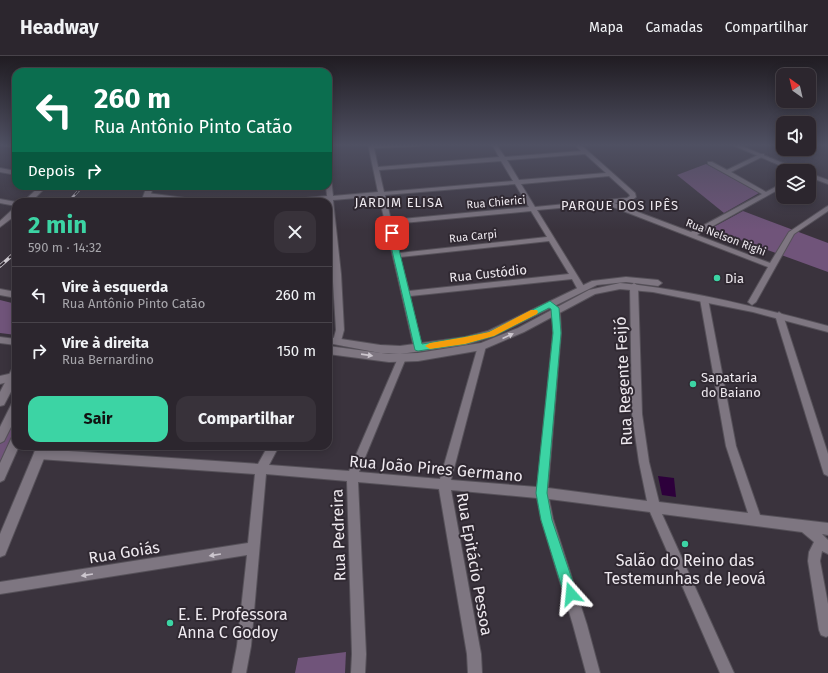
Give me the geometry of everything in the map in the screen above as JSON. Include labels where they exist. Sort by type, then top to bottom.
[{"type":"main road","points":[[816,178],[828,182]]},
{"type":"main road","points":[[30,198],[40,190]]},
{"type":"main road","points":[[0,225],[12,214]]},
{"type":"main road","points":[[332,351],[389,358],[402,358],[418,357],[482,346],[521,330],[581,288],[609,280],[642,280],[752,302],[828,322]]},
{"type":"main road","points":[[332,340],[380,349],[400,350],[465,341],[491,334],[592,292],[606,288],[634,286],[779,315],[828,330]]},
{"type":"main road","points":[[0,287],[12,288]]},
{"type":"main road","points":[[0,292],[12,294]]},
{"type":"main road","points":[[704,299],[705,296],[722,296]]},
{"type":"main road","points":[[0,402],[12,380]]},
{"type":"main road","points":[[0,438],[12,414]]},
{"type":"main road","points":[[0,476],[12,450]]},
{"type":"main road","points":[[0,550],[41,450]]},
{"type":"street","points":[[377,173],[418,348]]},
{"type":"street","points":[[510,173],[581,288]]},
{"type":"street","points":[[728,173],[766,194]]},
{"type":"street","points":[[329,190],[330,198],[611,174]]},
{"type":"street","name":"Rua Chierici","points":[[389,222],[629,200],[633,197],[632,193],[611,174]]},
{"type":"street","points":[[691,235],[776,189]]},
{"type":"street","points":[[0,201],[12,203]]},
{"type":"street","name":"Rua Nelson Righi","points":[[605,202],[772,266]]},
{"type":"street","points":[[752,302],[794,229],[828,208]]},
{"type":"street","name":"Rua Carpi","points":[[397,255],[551,239]]},
{"type":"street","points":[[332,245],[337,274],[340,330],[332,340],[340,346],[332,350]]},
{"type":"street","points":[[332,275],[337,274]]},
{"type":"street","name":"Rua Custódio","points":[[406,294],[573,276]]},
{"type":"street","name":"Rua Regente Feijó","points":[[634,286],[637,414],[644,462],[654,507],[727,673]]},
{"type":"street","points":[[704,299],[731,446],[756,520]]},
{"type":"street","points":[[553,308],[557,333],[542,493],[547,520],[580,624],[593,673]]},
{"type":"street","points":[[779,315],[828,471]]},
{"type":"street","points":[[0,340],[12,342]]},
{"type":"street","name":"Rua Epitácio Pessoa","points":[[475,673],[474,654],[444,484],[482,346]]},
{"type":"street","name":"Rua Pedreira","points":[[358,673],[359,654],[352,477],[402,358]]},
{"type":"street","points":[[0,380],[12,375]]},
{"type":"street","name":"Rua João Pires Germano","points":[[41,450],[542,493],[828,529]]},
{"type":"street","points":[[239,673],[244,646],[261,469],[272,450]]},
{"type":"street","points":[[805,526],[824,545],[815,552],[814,561],[826,630]]},
{"type":"street","name":"Rua Goiás","points":[[0,588],[253,548]]},
{"type":"shaded area","points":[[683,173],[722,173],[759,193],[724,213],[677,175]]},
{"type":"shaded area","points":[[743,211],[828,243],[828,272],[710,229]]},
{"type":"shaded area","points":[[0,300],[12,303],[12,334],[0,333]]},
{"type":"shaded area","points":[[12,420],[12,438],[0,464],[0,444]]},
{"type":"shaded area","points":[[658,476],[674,478],[676,497],[662,495]]},
{"type":"shaded area","points":[[346,652],[345,673],[295,673],[298,658]]},
{"type":"railway","points":[[72,198],[79,190]]},
{"type":"railway","points":[[0,266],[12,256]]},
{"type":"slow traffic","points":[[430,346],[465,341],[491,334],[534,312]]},
{"type":"place","name":"Dia","points":[[717,278]]},
{"type":"place","name":"Sapataria do Baiano","points":[[693,384]]},
{"type":"place","name":"Salão do Reino das Testemunhas de Jeová","points":[[685,544]]},
{"type":"place","name":"E. E. Professora Anna C Godoy","points":[[170,623]]},
{"type":"district","name":"JARDIM ELISA","points":[[399,202]]},
{"type":"district","name":"PARQUE DOS IPÊS","points":[[620,205]]},
{"type":"route","points":[[392,233],[418,348],[465,341],[491,334],[550,304],[556,312],[557,333],[542,493],[547,520],[571,594]]}]
